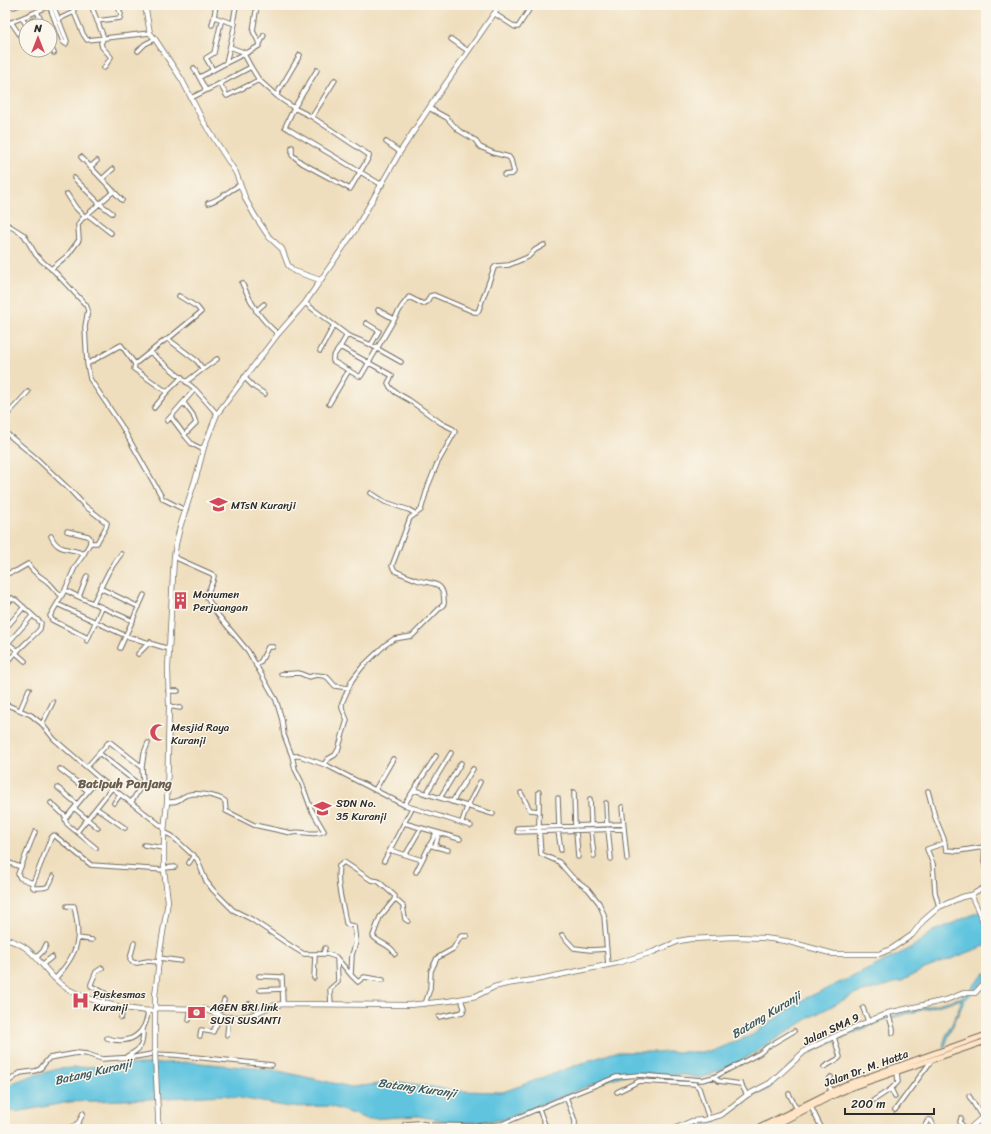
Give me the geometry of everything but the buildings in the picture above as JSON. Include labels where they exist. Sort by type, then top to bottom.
[{"type":"main road","name":"Jalan Dr. M. Hatta","points":[[830,1094],[898,1072],[928,1060],[937,1054],[960,1044],[986,1035]]},
{"type":"main road","name":"Jalan Dr. M. Hatta","points":[[757,1129],[864,1078],[928,1060],[986,1041]]},
{"type":"main road","points":[[768,1129],[811,1107],[830,1094]]},
{"type":"street","points":[[14,7],[18,5]]},
{"type":"street","points":[[36,5],[40,18]]},
{"type":"street","points":[[22,18],[50,5]]},
{"type":"street","points":[[50,5],[59,19],[67,41],[66,44],[63,42],[50,5]]},
{"type":"street","points":[[71,5],[87,40],[150,33]]},
{"type":"street","points":[[104,38],[91,6],[106,5]]},
{"type":"street","points":[[97,21],[120,18],[121,14],[117,5]]},
{"type":"street","points":[[145,5],[150,33],[182,80],[211,134],[236,173],[246,200],[255,216],[269,237],[282,249],[290,268],[294,271],[320,280]]},
{"type":"street","points":[[212,25],[216,5]]},
{"type":"street","points":[[226,63],[235,24],[233,23],[236,5]]},
{"type":"street","points":[[257,5],[252,31],[258,41],[259,46]]},
{"type":"street","points":[[161,1129],[158,1122],[155,1009],[159,960],[168,900],[164,869],[164,830],[167,802],[169,649],[174,557],[176,544],[204,447],[217,414],[278,334],[305,303],[355,230],[382,186],[400,152],[500,5]]},
{"type":"street","points":[[495,14],[515,27],[518,27],[532,5]]},
{"type":"street","points":[[59,19],[74,12]]},
{"type":"street","points":[[214,17],[233,23]]},
{"type":"street","points":[[7,24],[18,19]]},
{"type":"street","points":[[213,70],[206,58],[214,53],[222,20]]},
{"type":"street","points":[[11,22],[18,32]]},
{"type":"street","points":[[200,77],[259,46],[264,35]]},
{"type":"street","points":[[104,38],[101,43],[102,47],[111,57],[104,68]]},
{"type":"street","points":[[138,51],[145,44],[155,39]]},
{"type":"street","points":[[452,39],[468,52]]},
{"type":"street","points":[[230,47],[245,54],[259,80],[278,97],[294,108],[312,117],[368,155],[368,159],[350,189],[302,163],[292,155],[292,147]]},
{"type":"street","points":[[278,97],[277,94],[300,55]]},
{"type":"street","points":[[191,98],[251,67]]},
{"type":"street","points":[[194,68],[206,90]]},
{"type":"street","points":[[317,70],[287,120],[285,127],[382,186]]},
{"type":"street","points":[[220,84],[227,96],[259,80]]},
{"type":"street","points":[[312,117],[336,80]]},
{"type":"street","points":[[429,108],[447,118],[458,130],[475,140],[480,147],[509,157],[514,172],[512,174],[504,175]]},
{"type":"street","points":[[386,142],[400,152]]},
{"type":"street","points":[[81,157],[122,200]]},
{"type":"street","points":[[90,167],[97,161]]},
{"type":"street","points":[[102,179],[113,170]]},
{"type":"street","points":[[74,178],[100,204],[112,213]]},
{"type":"street","points":[[208,203],[216,200],[240,184]]},
{"type":"street","points":[[51,269],[68,255],[79,240],[78,225],[114,191]]},
{"type":"street","points":[[67,194],[76,208],[112,233]]},
{"type":"street","points":[[5,223],[24,235],[36,255],[86,305],[88,310],[85,327],[87,364],[92,382],[121,425],[163,499],[186,509]]},
{"type":"street","points":[[347,334],[333,361],[358,376],[361,376],[394,319],[409,297],[423,304],[427,302],[432,295],[434,295],[474,312],[478,312],[494,268],[496,266],[509,265],[528,257],[535,250],[544,245]]},
{"type":"street","points":[[242,283],[264,322],[278,334]]},
{"type":"street","points":[[135,364],[201,312],[197,307],[179,296]]},
{"type":"street","points":[[305,303],[347,334],[371,345],[401,362]]},
{"type":"street","points":[[256,310],[264,304]]},
{"type":"street","points":[[378,310],[394,319]]},
{"type":"street","points":[[366,323],[378,331],[386,334]]},
{"type":"street","points":[[320,351],[334,325]]},
{"type":"street","points":[[371,345],[378,331]]},
{"type":"street","points":[[168,339],[197,361],[203,369]]},
{"type":"street","points":[[87,364],[121,345],[135,364],[134,368],[167,392]]},
{"type":"street","points":[[324,764],[328,759],[335,755],[338,750],[347,720],[342,708],[342,702],[348,688],[357,674],[379,651],[394,639],[412,636],[444,604],[443,593],[436,583],[418,580],[396,571],[392,566],[410,518],[421,510],[428,486],[437,464],[455,431],[395,392],[388,384],[392,375],[340,347]]},
{"type":"street","points":[[150,352],[195,389],[217,414]]},
{"type":"street","points":[[186,382],[217,359]]},
{"type":"street","points":[[329,404],[349,370]]},
{"type":"street","points":[[154,408],[182,377]]},
{"type":"street","points":[[244,377],[265,394]]},
{"type":"street","points":[[167,421],[195,389]]},
{"type":"street","points":[[5,417],[28,392]]},
{"type":"street","points":[[184,403],[193,415],[196,423],[184,435]]},
{"type":"street","points":[[171,417],[184,435],[196,446],[200,448],[204,447]]},
{"type":"street","points":[[5,432],[35,457],[71,491],[84,506],[106,522],[106,527],[97,543],[90,543]]},
{"type":"street","points":[[371,493],[385,502],[409,510],[416,514]]},
{"type":"street","points":[[67,531],[88,536],[90,538],[90,543],[75,567],[65,590],[50,616],[52,620],[87,640],[102,607]]},
{"type":"street","points":[[51,536],[54,542],[62,548],[78,550],[84,554]]},
{"type":"street","points":[[93,603],[109,571],[121,554]]},
{"type":"street","points":[[167,802],[178,802],[189,794],[216,796],[225,801],[226,811],[254,824],[291,833],[297,832],[315,834],[324,830],[311,809],[295,769],[284,735],[279,705],[248,651],[208,602],[207,594],[214,576],[174,557]]},
{"type":"street","points":[[5,574],[16,572],[28,564],[35,574],[51,585],[58,594],[62,595]]},
{"type":"street","points":[[79,597],[87,576]]},
{"type":"street","points":[[100,588],[139,606]]},
{"type":"street","points":[[65,590],[133,621]]},
{"type":"street","points":[[120,648],[144,595]]},
{"type":"street","points":[[5,596],[9,599],[12,598],[42,623],[41,628],[5,666]]},
{"type":"street","points":[[5,607],[12,598]]},
{"type":"street","points":[[57,604],[95,623],[126,636],[150,642],[169,649]]},
{"type":"street","points":[[5,629],[24,607]]},
{"type":"street","points":[[25,661],[7,642],[32,616]]},
{"type":"street","points":[[138,654],[150,642]]},
{"type":"street","points":[[256,666],[261,661],[268,647],[273,647]]},
{"type":"street","points":[[281,674],[299,673],[309,677],[318,675],[328,678],[334,686],[348,688]]},
{"type":"street","points":[[20,710],[29,689]]},
{"type":"street","points":[[168,691],[178,691]]},
{"type":"street","points":[[42,724],[52,702]]},
{"type":"street","points":[[5,704],[31,715],[42,724],[54,739],[86,767],[194,855],[206,881],[233,910],[257,923],[304,954],[332,955],[337,958],[351,975],[360,982],[364,977],[383,980]]},
{"type":"street","points":[[169,706],[180,708]]},
{"type":"street","points":[[86,767],[110,742],[142,766]]},
{"type":"street","points":[[131,803],[143,784],[142,766],[144,753],[148,743]]},
{"type":"street","points":[[99,753],[142,787]]},
{"type":"street","points":[[426,794],[451,753]]},
{"type":"street","points":[[292,756],[300,756],[324,764],[404,805],[471,826]]},
{"type":"street","points":[[404,805],[436,756]]},
{"type":"street","points":[[375,790],[393,759]]},
{"type":"street","points":[[440,798],[461,763]]},
{"type":"street","points":[[60,769],[88,791]]},
{"type":"street","points":[[452,802],[472,769]]},
{"type":"street","points":[[96,848],[66,823],[66,817],[99,778]]},
{"type":"street","points":[[462,822],[467,807],[480,782]]},
{"type":"street","points":[[58,788],[77,804]]},
{"type":"street","points":[[77,832],[112,788]]},
{"type":"street","points":[[414,790],[493,814]]},
{"type":"street","points":[[928,790],[935,817],[945,842],[946,850],[950,851],[985,847],[984,862],[986,871]]},
{"type":"street","points":[[539,792],[541,854],[559,862],[572,877],[588,889],[599,903],[604,915],[608,965]]},
{"type":"street","points":[[574,792],[575,828],[578,857]]},
{"type":"street","points":[[521,793],[530,810],[539,811]]},
{"type":"street","points":[[114,803],[120,794]]},
{"type":"street","points":[[558,798],[558,826]]},
{"type":"street","points":[[590,799],[594,856]]},
{"type":"street","points":[[51,803],[66,817]]},
{"type":"street","points":[[606,803],[607,825]]},
{"type":"street","points":[[74,808],[98,828]]},
{"type":"street","points":[[96,808],[125,828]]},
{"type":"street","points":[[384,861],[412,808]]},
{"type":"street","points":[[622,808],[627,858]]},
{"type":"street","points":[[404,823],[460,839]]},
{"type":"street","points":[[591,828],[623,824]]},
{"type":"street","points":[[517,830],[540,829],[558,826],[575,828],[624,829]]},
{"type":"street","points":[[406,854],[420,828]]},
{"type":"street","points":[[540,829],[558,831],[575,828]]},
{"type":"street","points":[[608,829],[611,859]]},
{"type":"street","points":[[558,831],[561,850]]},
{"type":"street","points":[[33,883],[18,877],[18,874],[35,832]]},
{"type":"street","points":[[416,872],[437,833]]},
{"type":"street","points":[[435,847],[437,833]]},
{"type":"street","points":[[53,876],[49,887],[47,888],[34,888],[32,886],[51,838],[54,835],[91,865],[164,869],[175,867]]},
{"type":"street","points":[[939,907],[935,892],[933,864],[927,849],[945,842]]},
{"type":"street","points":[[144,845],[164,848]]},
{"type":"street","points":[[429,846],[448,850]]},
{"type":"street","points":[[390,850],[422,860]]},
{"type":"street","points":[[189,863],[194,855]]},
{"type":"street","points":[[5,861],[20,867]]},
{"type":"street","points":[[351,975],[352,955],[356,940],[354,926],[347,925],[346,923],[339,890],[339,866],[342,863],[346,862],[371,880],[378,881],[395,896],[395,899],[403,906],[405,919],[408,921]]},
{"type":"street","points":[[5,938],[23,946],[37,957],[55,979],[69,990],[103,1002],[124,1008],[148,1011],[155,1009],[203,1009],[230,1017],[246,1017],[271,1006],[283,1004],[410,1005],[462,1001],[499,986],[608,965],[654,952],[684,939],[736,936],[780,940],[834,954],[880,954],[891,949],[912,935],[923,921],[939,907],[962,897],[971,895],[986,886]]},
{"type":"street","points":[[971,895],[986,927]]},
{"type":"street","points":[[395,899],[380,917],[373,936],[375,939],[390,946],[395,954]]},
{"type":"street","points":[[55,979],[75,952],[78,938],[78,923],[74,906],[67,906]]},
{"type":"street","points":[[425,1004],[430,989],[431,971],[437,958],[453,949],[462,935],[468,936]]},
{"type":"street","points":[[562,935],[574,948],[590,950],[607,949]]},
{"type":"street","points":[[78,938],[92,940]]},
{"type":"street","points":[[134,943],[130,959],[132,962],[137,963],[159,960],[180,961]]},
{"type":"street","points":[[37,957],[46,945]]},
{"type":"street","points":[[323,954],[325,948]]},
{"type":"street","points":[[314,978],[315,955]]},
{"type":"street","points":[[43,964],[52,957]]},
{"type":"street","points":[[331,1004],[330,989],[338,982],[337,958]]},
{"type":"street","points":[[102,968],[96,972],[91,984],[105,993],[103,1002]]},
{"type":"street","points":[[259,976],[281,977],[283,979],[283,1004]]},
{"type":"street","name":"Jalan SMA 9","points":[[674,1129],[692,1121],[709,1119],[721,1115],[747,1095],[770,1082],[802,1053],[868,1021],[968,993],[975,993],[986,981]]},
{"type":"street","points":[[260,990],[283,989]]},
{"type":"street","points":[[200,1036],[201,1030],[213,1032],[224,1000]]},
{"type":"street","points":[[439,1017],[461,1013],[464,1009],[462,1001]]},
{"type":"street","points":[[249,1004],[251,1007],[256,1009],[257,1013]]},
{"type":"street","points":[[121,1018],[124,1008]]},
{"type":"street","points":[[863,1008],[868,1021]]},
{"type":"street","points":[[189,1020],[191,1009]]},
{"type":"street","points":[[124,1058],[134,1053],[141,1047],[143,1041],[143,1029],[148,1011]]},
{"type":"street","points":[[889,1016],[893,1033]]},
{"type":"street","points":[[227,1034],[230,1017]]},
{"type":"street","points":[[107,1038],[125,1040],[132,1038],[143,1029]]},
{"type":"street","points":[[405,1124],[419,1123],[431,1125],[468,1126],[502,1124],[616,1078],[639,1075],[702,1080],[714,1077],[760,1053],[767,1047],[794,1031]]},
{"type":"street","points":[[824,1067],[839,1058],[835,1038]]},
{"type":"street","points":[[5,1081],[8,1082],[20,1073],[40,1069],[49,1058],[78,1053],[88,1054],[102,1059],[152,1054],[272,1065]]},
{"type":"street","points":[[895,1110],[928,1060]]},
{"type":"street","points":[[874,1100],[891,1089],[898,1081],[898,1072]]},
{"type":"street","points":[[714,1077],[719,1081],[741,1084],[747,1095]]},
{"type":"street","points":[[830,1094],[828,1082],[831,1077]]},
{"type":"street","points":[[617,1092],[639,1081],[695,1084],[699,1088],[709,1119]]},
{"type":"street","points":[[891,1089],[895,1097]]},
{"type":"street","points":[[789,1094],[797,1109]]},
{"type":"street","points":[[969,1096],[984,1116],[969,1129]]},
{"type":"street","points":[[566,1097],[575,1121],[575,1129]]},
{"type":"street","points":[[811,1107],[822,1129]]},
{"type":"street","points":[[539,1109],[545,1125],[554,1129]]},
{"type":"street","points":[[70,1129],[79,1122],[83,1113]]},
{"type":"street","points":[[961,1118],[960,1122],[965,1129]]},
{"type":"street","points":[[923,1129],[928,1120],[931,1120],[936,1129]]},
{"type":"street","points":[[468,1126],[472,1129]]},
{"type":"water","name":"Batang Kuranji","points":[[986,909],[986,947],[985,946],[922,970],[902,981],[853,995],[809,1018],[740,1062],[700,1078],[685,1075],[628,1074],[588,1086],[503,1120],[458,1123],[417,1116],[367,1119],[330,1106],[289,1107],[224,1095],[69,1102],[16,1112],[5,1108],[5,1086],[28,1077],[58,1069],[190,1062],[274,1070],[351,1087],[399,1082],[458,1091],[503,1092],[615,1052],[709,1052],[752,1035],[804,999],[911,948],[932,932]]},
{"type":"water","points":[[986,972],[986,979],[964,1001],[943,1048],[945,1037],[962,999],[881,1021],[822,1047],[797,1061],[770,1088],[752,1097],[732,1112],[712,1123],[693,1129],[681,1129],[690,1125],[711,1121],[730,1111],[768,1086],[808,1050],[880,1019],[963,997]]},
{"type":"place","name":"MTsN Kuranji","points":[[218,505]]},
{"type":"place","name":"Monumen Perjuangan","points":[[180,600]]},
{"type":"place","name":"Mesjid Raya Kuranji","points":[[158,733]]},
{"type":"place","name":"SDN No. 35 Kuranji","points":[[323,809]]},
{"type":"place","name":"Puskesmas Kuranji","points":[[80,1000]]},
{"type":"place","name":"AGEN BRI link SUSI SUSANTI","points":[[197,1013]]},
{"type":"district","name":"Batipuh Panjang","points":[[125,783]]}]
